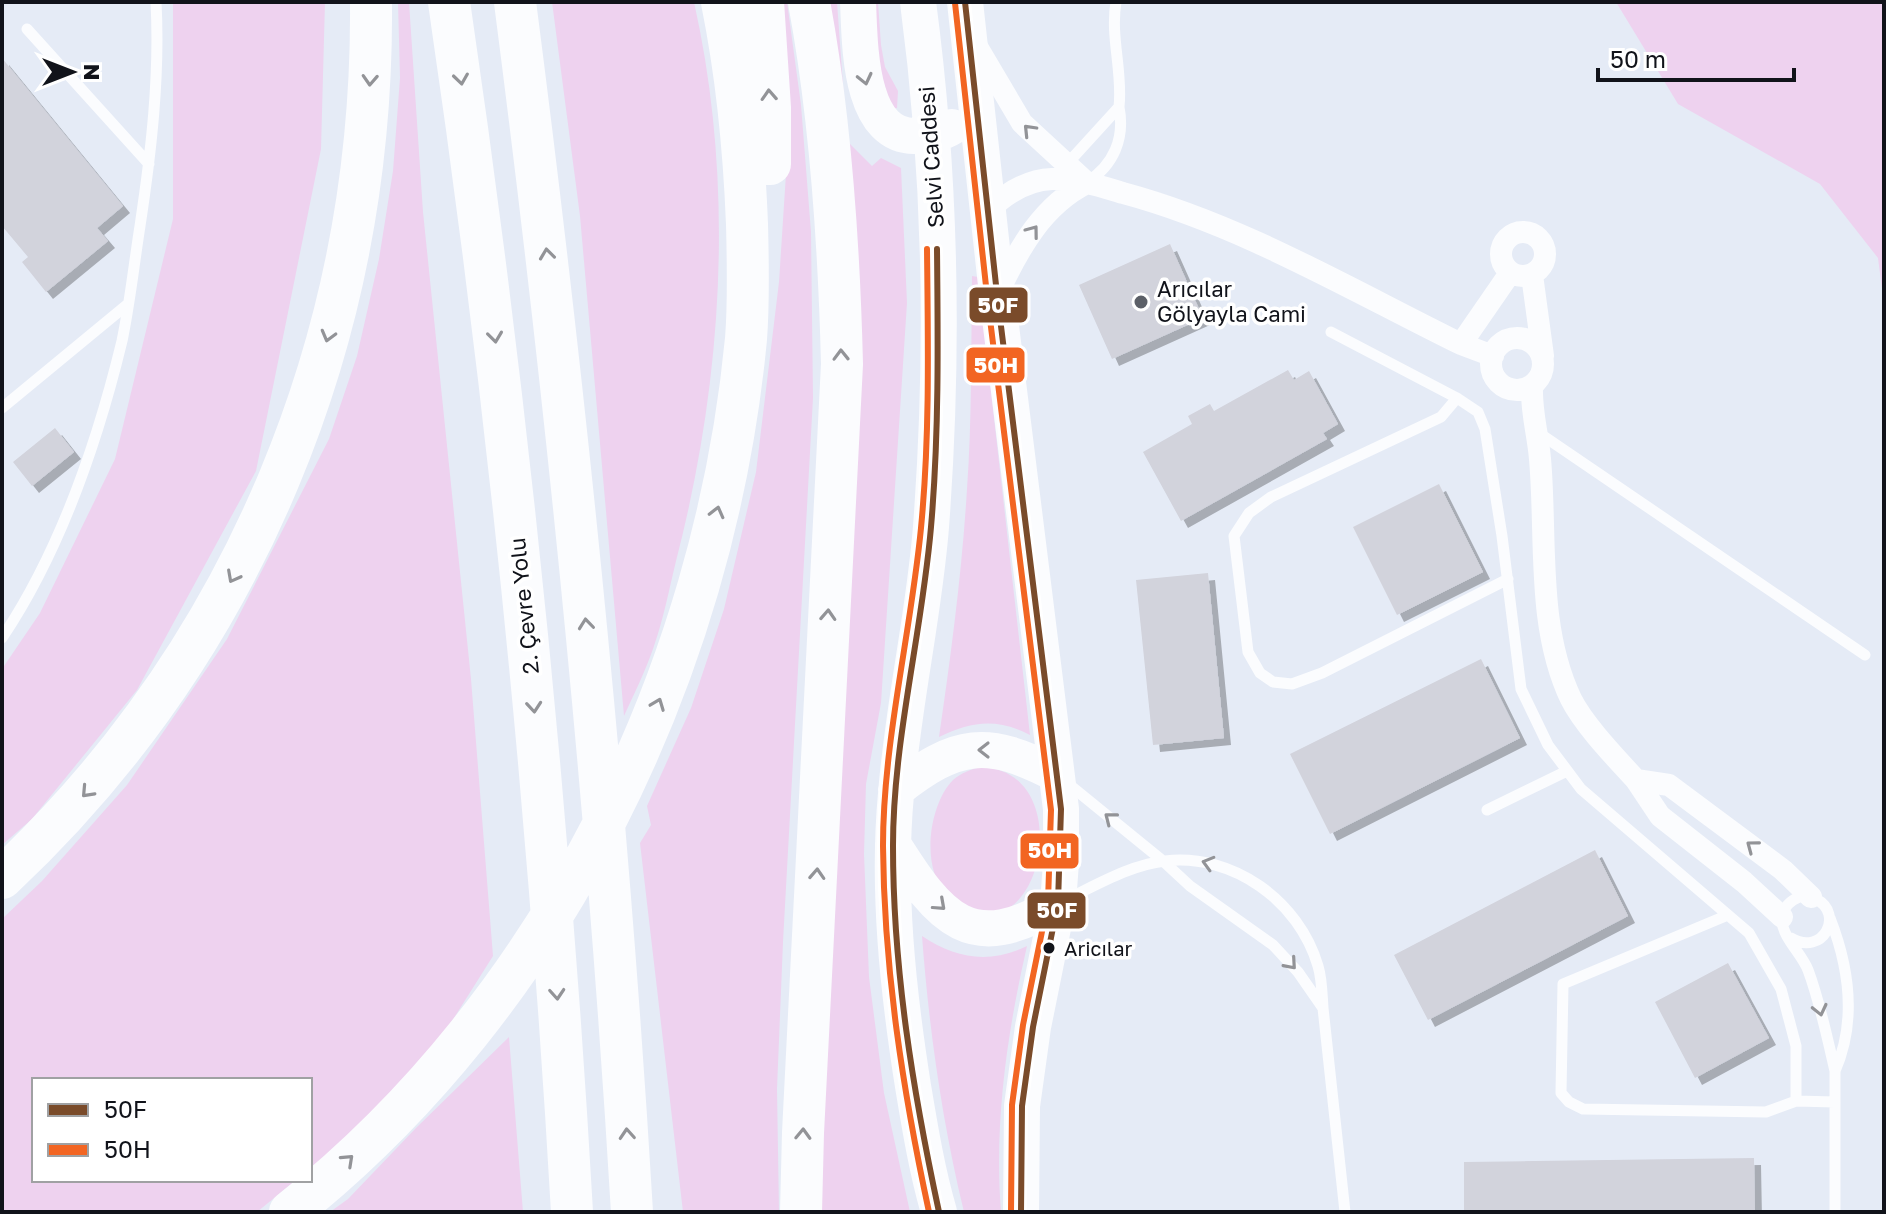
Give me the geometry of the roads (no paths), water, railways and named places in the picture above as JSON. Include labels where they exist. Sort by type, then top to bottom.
[{"type":"highway","points":[[2,878],[97,781],[152,709],[233,578],[269,505],[301,426],[346,269],[360,187],[368,112],[371,2]]},
{"type":"highway","name":"2. Çevre Yolu","points":[[449,2],[477,188],[527,628],[572,1212]]},
{"type":"highway","points":[[515,2],[551,293],[594,703],[632,1212]]},
{"type":"highway","points":[[290,1212],[383,1128],[458,1045],[547,924],[583,864],[629,776],[676,659],[723,488],[746,336],[748,269],[743,134],[735,63],[722,2]]},
{"type":"highway","points":[[739,394],[753,359],[766,263],[770,108],[763,2]]},
{"type":"highway","points":[[801,1212],[842,364],[830,167],[809,2]]},
{"type":"main road","points":[[858,2],[863,74],[878,114],[899,133],[930,135],[947,130],[963,118],[976,99]]},
{"type":"main road","name":"Selvi Caddesi","points":[[896,790],[931,529],[938,407],[937,255],[918,2]]},
{"type":"main road","points":[[967,17],[997,294],[1061,809],[1058,903],[1033,1027],[1022,1106],[1021,1212]]},
{"type":"main road","points":[[937,330],[947,280],[963,241],[988,211]]},
{"type":"main road","points":[[939,1212],[918,1115],[903,1015],[896,941],[893,844],[896,790],[946,756],[973,749],[1001,750],[1056,774]]},
{"type":"main road","points":[[893,844],[938,907],[968,926],[993,931],[1019,925],[1058,903]]},
{"type":"street","points":[[967,17],[1022,123],[1087,183]]},
{"type":"street","points":[[988,211],[1003,197],[1037,181],[1064,179],[1087,183],[1219,224],[1461,344],[1493,356]]},
{"type":"street","points":[[997,294],[1033,229],[1068,193],[1087,183]]},
{"type":"street","points":[[1461,344],[1521,274],[1543,356],[1542,374],[1532,387],[1531,412],[1540,456],[1549,612],[1556,659],[1572,701],[1636,780],[1660,816],[1744,882],[1782,917]]},
{"type":"street","points":[[1532,387],[1516,391],[1500,384],[1492,370],[1493,356],[1499,346],[1515,338],[1532,342],[1543,356]]},
{"type":"street","points":[[1636,780],[1669,785],[1783,870],[1811,897]]},
{"type":"lane","points":[[2,638],[24,605],[80,484],[122,339],[149,164],[158,36],[156,2]]},
{"type":"lane","points":[[1087,183],[1109,164],[1121,137],[1121,94],[1113,21],[1116,2]]},
{"type":"lane","points":[[27,29],[149,164]]},
{"type":"lane","points":[[1067,164],[1119,107]]},
{"type":"lane","points":[[2,408],[128,304]]},
{"type":"lane","points":[[1331,332],[1478,412],[1485,429],[1521,689],[1548,745],[1581,789],[1749,933],[1781,989],[1796,1046],[1796,1101]]},
{"type":"lane","points":[[1457,398],[1441,417],[1271,497],[1249,513],[1234,536],[1248,652],[1260,673],[1273,682],[1292,684],[1322,673],[1508,579]]},
{"type":"lane","points":[[1535,431],[1865,655]]},
{"type":"lane","points":[[1487,810],[1567,771]]},
{"type":"lane","points":[[1056,774],[1190,886],[1273,945],[1298,972],[1323,1008]]},
{"type":"lane","points":[[1058,903],[1133,868],[1163,861],[1198,859],[1251,879],[1290,912],[1305,933],[1319,967],[1345,1212]]},
{"type":"lane","points":[[1835,1071],[1843,1053],[1849,1023],[1848,979],[1840,943],[1824,904],[1803,896],[1789,903],[1782,917],[1816,993],[1835,1071],[1835,1212]]},
{"type":"lane","points":[[1728,915],[1563,984],[1561,1093],[1569,1102],[1583,1109],[1766,1112],[1796,1101],[1835,1102]]},
{"type":"lane","points":[[1791,938],[1806,944],[1814,943],[1826,933],[1830,918]]},
{"type":"place","name":"Arıcılar Gölyayla Cami","points":[[1141,302]]},
{"type":"place","name":"Aricılar","points":[[1049,948]]}]
